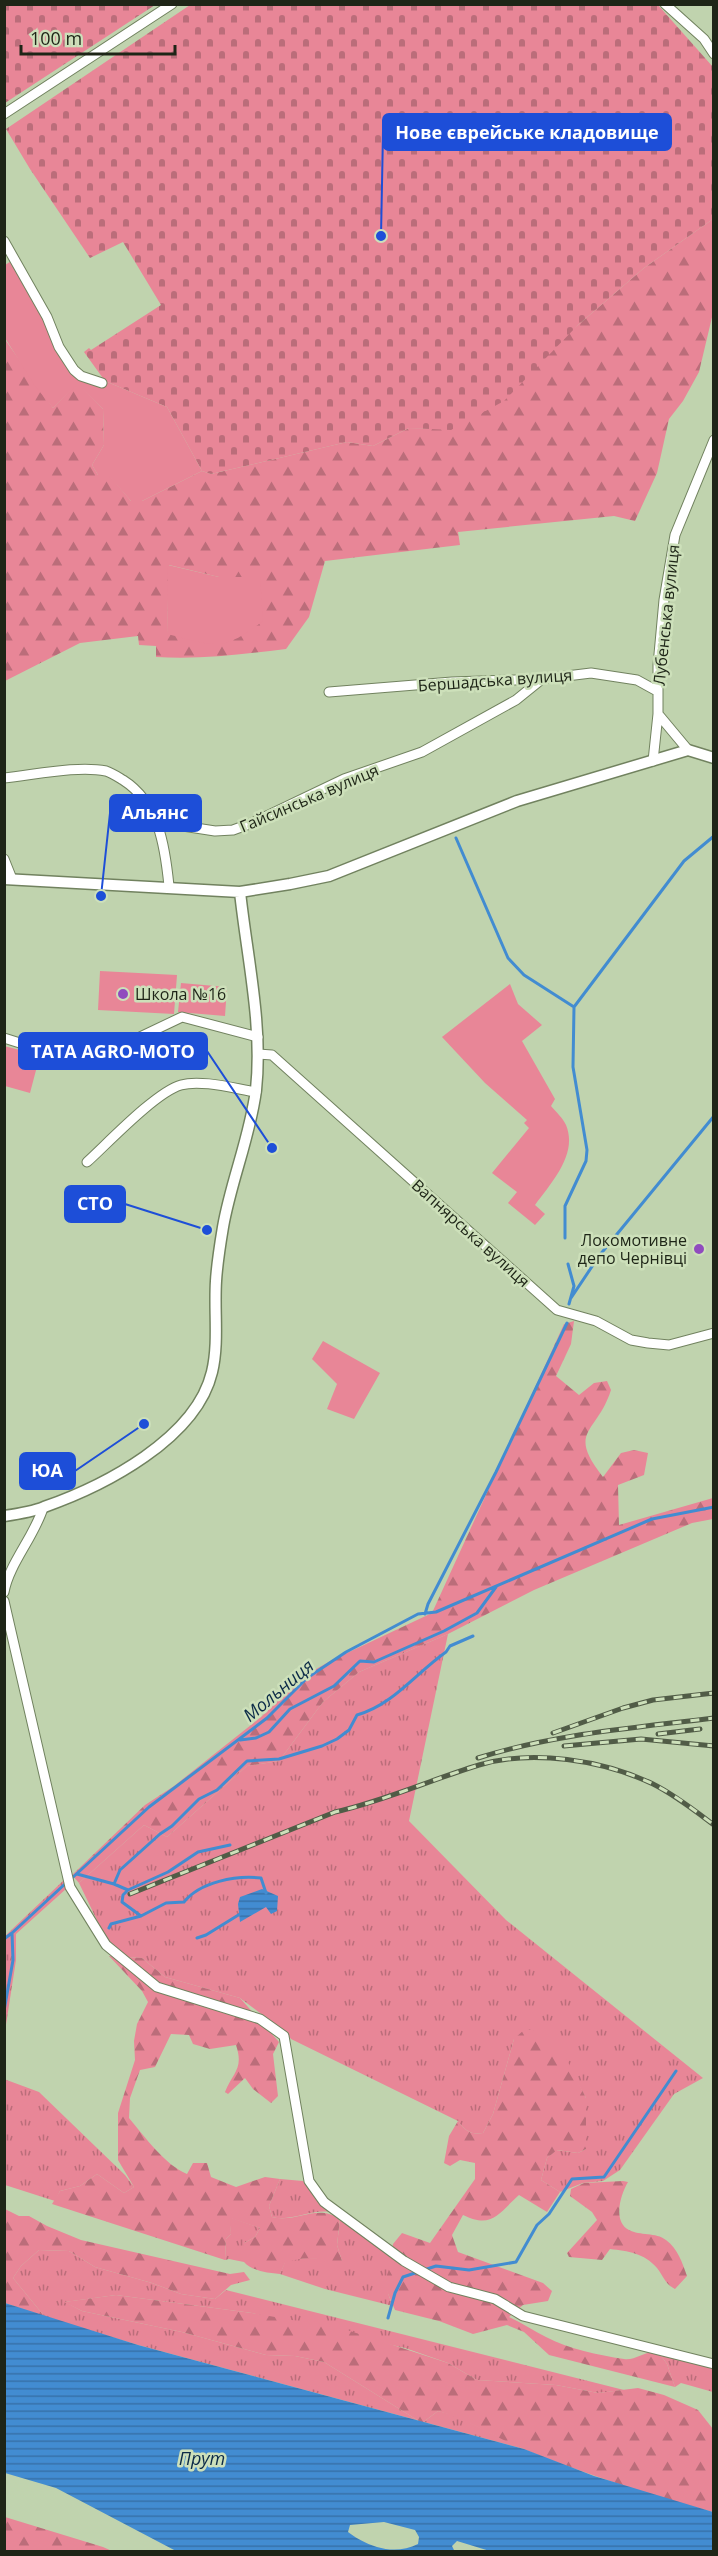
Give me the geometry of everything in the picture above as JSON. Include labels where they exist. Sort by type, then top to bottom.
[{"type":"street","points":[[4,114],[172,4]]},
{"type":"street","points":[[665,4],[704,39],[714,54]]},
{"type":"street","points":[[4,241],[47,318],[59,347],[74,370],[81,376],[102,383]]},
{"type":"street","name":"Лубенська вулиця","points":[[653,761],[664,600],[675,535],[714,441]]},
{"type":"street","name":"Бершадська вулиця","points":[[329,692],[452,682],[542,679],[599,673],[637,680],[657,691]]},
{"type":"street","name":"Гайсинська вулиця","points":[[157,822],[215,831],[233,830],[252,823],[344,779],[422,752],[516,700],[542,679]]},
{"type":"street","points":[[658,714],[688,750],[714,758]]},
{"type":"street","points":[[4,859],[8,879],[169,886],[240,892],[329,876],[517,801],[688,750]]},
{"type":"street","points":[[4,778],[80,770],[106,771],[134,787],[157,822],[166,856],[169,886]]},
{"type":"street","points":[[4,1516],[43,1508],[102,1482],[152,1452],[189,1417],[201,1398],[212,1373],[216,1281],[223,1227],[256,1092],[258,1037],[240,892]]},
{"type":"street","points":[[4,1038],[80,1062],[98,1057],[182,1017],[258,1037]]},
{"type":"street","name":"Вапнярська вулиця","points":[[258,1054],[272,1055],[556,1311],[596,1321],[631,1340],[648,1343],[669,1345],[714,1333]]},
{"type":"street","points":[[87,1162],[127,1124],[169,1090],[182,1084],[216,1085],[256,1092]]},
{"type":"street","points":[[4,1592],[6,1582],[34,1533],[43,1508]]},
{"type":"street","points":[[4,1602],[70,1887],[106,1945],[157,1987],[260,2019],[284,2036],[309,2181],[324,2202],[404,2261],[449,2287],[495,2299],[523,2316],[714,2364]]},
{"type":"green space","points":[[5,4],[155,4],[155,5],[5,103]]},
{"type":"green space","points":[[190,5],[658,5],[713,67],[713,219],[644,268],[578,325],[504,401],[451,430],[409,428],[373,446],[347,442],[211,474],[202,471],[167,407],[105,381],[84,352],[89,348],[91,350],[161,305],[123,242],[90,258],[6,129]]},
{"type":"green space","points":[[713,219],[713,313],[699,372],[683,401],[669,419],[657,473],[635,521],[614,516],[458,532],[460,545],[325,561],[309,617],[286,649],[238,655],[156,657],[156,646],[139,645],[138,636],[80,643],[5,681],[4,338],[53,408],[78,383],[103,409],[104,445],[92,465],[98,475],[108,474],[131,501],[142,501],[202,471],[211,474],[347,442],[373,446],[409,428],[451,429],[644,268]],"holes":[[[169,565],[219,577],[260,577],[167,634]]]},
{"type":"green space","points":[[13,260],[72,372],[105,381],[167,407],[202,471],[142,501],[131,501],[108,475],[98,475],[92,465],[104,445],[103,409],[78,384],[53,408],[35,386],[5,338],[5,265]]},
{"type":"green space","points":[[168,565],[219,577],[260,577],[263,621],[237,638],[218,644],[197,642],[167,634]]},
{"type":"green space","points":[[100,971],[177,975],[174,1014],[98,1010]]},
{"type":"green space","points":[[181,983],[227,987],[225,1016],[178,1012]]},
{"type":"green space","points":[[510,984],[518,1004],[542,1025],[522,1041],[555,1099],[551,1106],[565,1122],[569,1136],[566,1157],[549,1187],[535,1205],[545,1214],[535,1225],[508,1203],[517,1192],[492,1173],[529,1128],[524,1123],[527,1120],[485,1083],[442,1037]]},
{"type":"green space","points":[[4,1046],[40,1055],[30,1093],[5,1086]]},
{"type":"green space","points":[[574,1321],[571,1344],[556,1376],[579,1395],[594,1383],[607,1381],[611,1390],[588,1432],[587,1450],[592,1462],[603,1477],[621,1453],[634,1450],[648,1453],[644,1475],[618,1485],[619,1525],[713,1498],[713,1519],[692,1523],[534,1590],[448,1634],[359,1672],[323,1702],[279,1761],[247,1766],[167,1837],[144,1825],[79,1883],[72,1875],[145,1805],[174,1786],[261,1717],[302,1677],[332,1660],[432,1613],[564,1324]]},
{"type":"green space","points":[[323,1341],[380,1373],[354,1419],[327,1409],[337,1384],[312,1359]]},
{"type":"green space","points":[[448,1634],[409,1821],[506,1920],[703,2078],[674,2094],[620,2170],[603,2181],[583,2183],[560,2192],[541,2180],[547,2158],[556,2150],[578,2153],[586,2149],[586,2098],[575,2078],[514,2039],[493,2114],[483,2133],[472,2133],[458,2121],[291,2039],[287,2033],[240,1998],[165,1977],[142,1958],[124,1957],[108,1943],[79,1883],[144,1825],[167,1837],[247,1766],[279,1761],[323,1702],[359,1672]]},
{"type":"green space","points":[[65,1879],[66,1889],[16,1934],[16,1960],[5,2031],[5,1936]]},
{"type":"green space","points":[[109,1956],[142,1958],[165,1977],[240,1998],[279,2042],[273,2054],[278,2096],[271,2103],[253,2089],[245,2078],[228,2094],[225,2092],[238,2065],[236,2045],[210,2049],[193,2044],[189,2035],[171,2034],[155,2067],[140,2070],[130,2098],[129,2118],[163,2157],[187,2174],[193,2163],[207,2163],[211,2177],[236,2187],[265,2177],[280,2179],[269,2206],[272,2217],[290,2218],[323,2213],[340,2219],[337,2245],[342,2261],[339,2264],[305,2258],[285,2263],[280,2274],[265,2272],[251,2268],[244,2262],[244,2243],[255,2237],[260,2228],[230,2218],[231,2234],[226,2239],[225,2260],[52,2204],[60,2191],[80,2186],[97,2174],[124,2193],[134,2187],[118,2160],[118,2113],[135,2060],[134,2041],[137,2024],[148,2002],[142,1991]]},
{"type":"green space","points":[[525,2029],[542,2032],[564,2054],[586,2098],[586,2149],[578,2153],[557,2150],[547,2158],[541,2180],[560,2192],[547,2212],[519,2195],[500,2213],[488,2220],[473,2219],[463,2215],[452,2235],[458,2252],[543,2283],[552,2291],[548,2301],[523,2305],[509,2317],[555,2341],[594,2353],[628,2359],[654,2352],[659,2353],[667,2364],[675,2387],[549,2355],[524,2332],[507,2325],[473,2334],[439,2321],[395,2310],[386,2289],[393,2244],[402,2233],[430,2243],[475,2179],[475,2163],[460,2160],[450,2166],[444,2163],[449,2136],[458,2121],[469,2132],[483,2133],[493,2114],[514,2039]]},
{"type":"green space","points":[[4,2079],[39,2092],[125,2175],[134,2187],[124,2193],[97,2174],[80,2186],[60,2191],[55,2201],[5,2185]]},
{"type":"green space","points":[[280,2179],[303,2181],[321,2205],[330,2212],[316,2212],[287,2218],[272,2217],[269,2206]]},
{"type":"green space","points":[[628,2182],[621,2200],[619,2214],[621,2220],[629,2230],[662,2238],[674,2247],[687,2276],[675,2289],[667,2283],[652,2263],[635,2254],[610,2249],[602,2260],[569,2257],[567,2253],[597,2220],[592,2212],[570,2196],[571,2189],[584,2183]]},
{"type":"green space","points":[[5,2209],[19,2216],[29,2216],[81,2240],[230,2274],[244,2272],[250,2280],[231,2285],[215,2299],[181,2294],[152,2283],[95,2267],[69,2251],[39,2250],[21,2266],[13,2278],[45,2317],[5,2303]]},
{"type":"green space","points":[[229,2217],[260,2228],[255,2237],[244,2243],[244,2262],[225,2260],[226,2239],[231,2234]]},
{"type":"green space","points":[[340,2219],[393,2257],[387,2285],[393,2306],[325,2289],[280,2274],[285,2262],[292,2260],[313,2258],[342,2261],[337,2245]]},
{"type":"green space","points":[[39,2250],[69,2251],[95,2267],[152,2283],[181,2294],[215,2299],[226,2290],[624,2390],[598,2393],[556,2385],[477,2380],[448,2363],[405,2348],[252,2313],[116,2295],[65,2302],[82,2311],[182,2332],[266,2355],[295,2356],[324,2362],[418,2420],[138,2345],[45,2317],[13,2278],[21,2266]]},
{"type":"green space","points":[[116,2295],[252,2313],[347,2330],[448,2363],[477,2380],[556,2385],[598,2393],[638,2388],[664,2395],[698,2410],[713,2429],[713,2512],[642,2492],[572,2468],[438,2411],[422,2423],[324,2362],[295,2356],[266,2355],[182,2332],[82,2311],[64,2302]]},
{"type":"green space","points":[[659,2353],[713,2368],[713,2392],[681,2383],[675,2387],[667,2364]]},
{"type":"green space","points":[[438,2411],[454,2415],[524,2449],[423,2422]]},
{"type":"green space","points":[[5,2517],[103,2547],[112,2551],[5,2551]]},
{"type":"water","points":[[262,1889],[278,1896],[277,1911],[271,1914],[266,1907],[240,1922],[238,1904],[240,1897]]},
{"type":"water","name":"Прут","points":[[5,2303],[138,2345],[524,2449],[594,2476],[713,2512],[713,2551],[493,2552],[457,2541],[452,2546],[455,2552],[176,2551],[56,2488],[5,2473]],"holes":[[[384,2522],[415,2530],[419,2537],[418,2544],[400,2549],[373,2546],[348,2532],[350,2525]]]},
{"type":"waterway","points":[[565,1238],[565,1206],[586,1161],[587,1150],[573,1067],[574,1007],[684,861],[714,836]]},
{"type":"waterway","points":[[456,838],[508,958],[524,975],[574,1007]]},
{"type":"waterway","points":[[571,1298],[599,1256],[714,1116]]},
{"type":"waterway","points":[[568,1264],[574,1286],[569,1304]]},
{"type":"waterway","points":[[425,1614],[567,1323]]},
{"type":"waterway","name":"Мольниця","points":[[71,1879],[149,1807],[267,1718],[307,1678],[346,1652],[418,1614],[436,1612],[652,1519],[714,1507]]},
{"type":"waterway","points":[[240,1740],[256,1738],[269,1732],[290,1709],[334,1686],[360,1661],[374,1662],[444,1631],[477,1613],[496,1587]]},
{"type":"waterway","points":[[114,1884],[120,1870],[172,1826],[199,1799],[217,1790],[247,1761],[279,1759],[337,1739],[349,1730],[357,1715],[382,1704],[404,1688],[450,1646],[473,1636]]},
{"type":"waterway","points":[[230,1845],[198,1852],[168,1872],[128,1890],[123,1895],[122,1902],[141,1916],[166,1903],[184,1902],[199,1889],[219,1881],[251,1877],[261,1878],[266,1893]]},
{"type":"waterway","points":[[77,1874],[128,1890]]},
{"type":"waterway","name":"Мольниця","points":[[4,2011],[13,1960],[12,1933],[66,1883]]},
{"type":"waterway","points":[[197,1938],[240,1914]]},
{"type":"waterway","points":[[109,1928],[111,1924],[141,1916]]},
{"type":"waterway","points":[[4,1939],[12,1933]]},
{"type":"waterway","points":[[427,2269],[436,2266],[469,2270],[516,2262],[537,2225],[549,2214],[572,2179],[604,2177],[676,2071]]},
{"type":"waterway","points":[[388,2318],[395,2293],[403,2277],[418,2272]]},
{"type":"railway","points":[[553,1733],[623,1708],[653,1700],[714,1693]]},
{"type":"railway","points":[[478,1758],[565,1737],[714,1718]]},
{"type":"railway","points":[[658,1734],[700,1729]]},
{"type":"railway","points":[[564,1746],[641,1739],[714,1746]]},
{"type":"railway","points":[[130,1894],[335,1812],[500,1760],[544,1758],[590,1763],[612,1769],[661,1788],[714,1825]]},
{"type":"place","name":"Нове єврейське кладовище","points":[[381,236]]},
{"type":"place","name":"Альянс","points":[[101,896]]},
{"type":"place","name":"Школа №16","points":[[123,994]]},
{"type":"place","name":"TATA AGRO-MOTO","points":[[272,1148]]},
{"type":"place","name":"СТО","points":[[207,1230]]},
{"type":"place","name":"Локомотивне депо Чернівці","points":[[699,1249]]},
{"type":"place","name":"ЮА","points":[[144,1424]]}]
